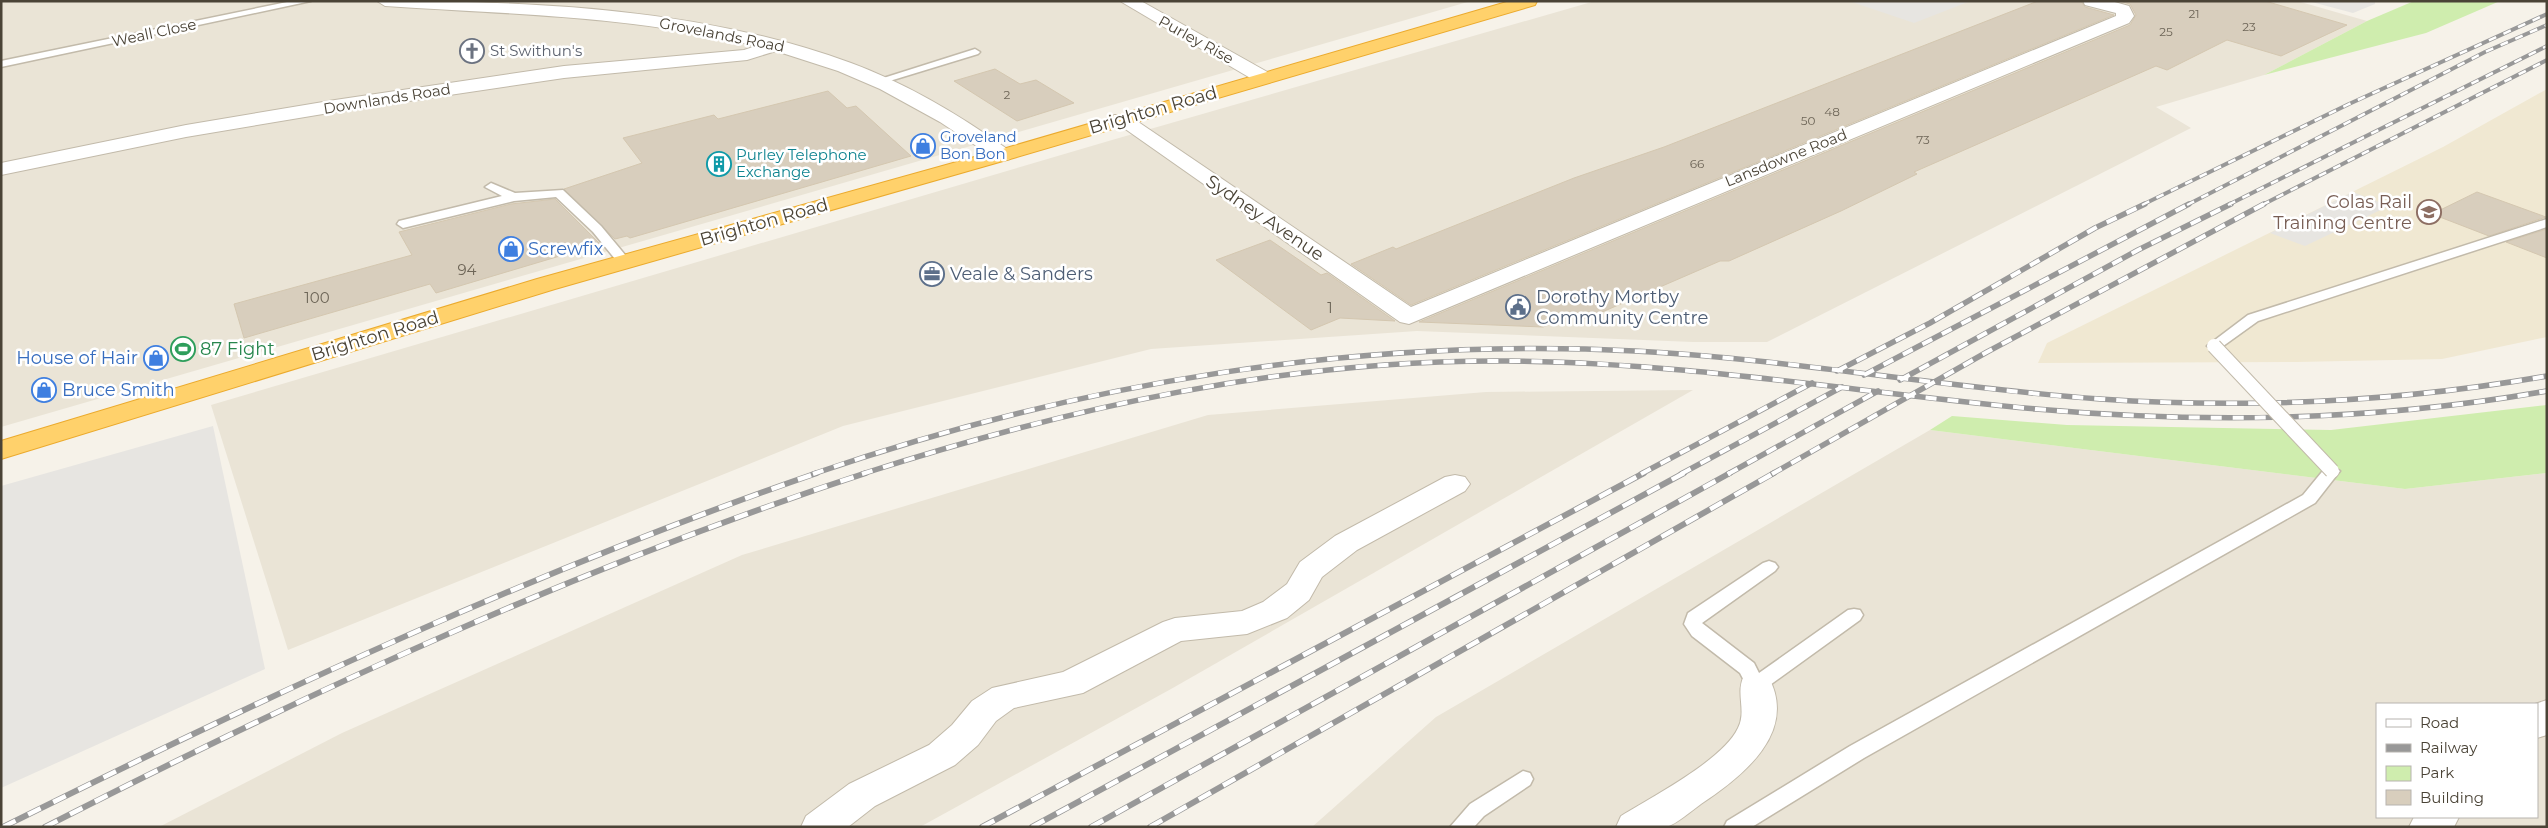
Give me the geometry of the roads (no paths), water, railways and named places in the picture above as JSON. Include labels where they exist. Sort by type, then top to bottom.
[{"type":"highway","name":"Brighton Road","points":[[1,450],[105,417],[625,262],[1003,155],[1528,1]]},
{"type":"street","name":"Grovelands Road","points":[[385,1],[654,21],[703,28],[775,45],[844,66],[879,81],[954,120],[1003,155]]},
{"type":"street","name":"Purley Rise","points":[[1128,1],[1264,78]]},
{"type":"street","name":"Lansdowne Road","points":[[1409,317],[2126,16],[2123,10],[2091,1]]},
{"type":"street","name":"Downlands Road","points":[[1,169],[186,131],[335,106],[564,72],[747,55],[775,45]]},
{"type":"street","name":"Sydney Avenue","points":[[1121,119],[1409,317]]},
{"type":"street","points":[[820,827],[862,795],[942,756],[965,735],[984,711],[1004,697],[1071,684],[1175,630],[1247,622],[1275,610],[1298,592],[1311,570],[1346,542],[1455,484]]},
{"type":"street","points":[[1636,827],[1731,763],[1746,748],[1757,727],[1759,711],[1756,685]]},
{"type":"street","points":[[2538,723],[2547,714]]},
{"type":"street","points":[[2428,827],[2439,818]]},
{"type":"lane","name":"Weall Close","points":[[1,64],[307,1]]},
{"type":"lane","points":[[879,81],[975,52]]},
{"type":"lane","points":[[492,187],[514,197]]},
{"type":"lane","points":[[403,224],[514,197],[559,192],[597,229],[625,262]]},
{"type":"lane","points":[[1734,827],[1857,752],[2309,499],[2332,471],[2214,346],[2253,318],[2547,223]]},
{"type":"lane","points":[[1769,567],[1694,618],[1693,624],[1698,631],[1747,668],[1756,685],[1854,615]]},
{"type":"lane","points":[[1465,826],[1477,810],[1523,779]]},
{"type":"railway","points":[[2142,205],[2349,104],[2547,14]]},
{"type":"railway","points":[[2187,205],[2485,52],[2547,25]]},
{"type":"railway","points":[[2228,205],[2547,46]]},
{"type":"railway","points":[[2262,205],[2547,60]]},
{"type":"railway","points":[[1838,370],[1930,323],[2095,228],[2145,204]]},
{"type":"railway","points":[[1866,374],[2189,204]]},
{"type":"railway","points":[[1903,378],[2138,250],[2231,204]]},
{"type":"railway","points":[[1934,382],[2264,204]]},
{"type":"railway","points":[[813,474],[913,442],[1014,414],[1116,391],[1218,373],[1322,360],[1426,352],[1530,349],[1635,351],[1752,360],[1838,370]]},
{"type":"railway","points":[[862,474],[1020,428],[1100,408],[1262,378],[1344,368],[1508,361],[1574,363],[1706,372],[1811,384]]},
{"type":"railway","points":[[1838,370],[1866,374]]},
{"type":"railway","points":[[1866,374],[1903,378]]},
{"type":"railway","points":[[1934,382],[2100,399],[2156,402],[2268,403],[2324,401],[2435,392],[2547,376]]},
{"type":"railway","points":[[1903,378],[1934,382]]},
{"type":"railway","points":[[1911,395],[1934,382]]},
{"type":"railway","points":[[1641,474],[1811,384]]},
{"type":"railway","points":[[1811,384],[1842,387]]},
{"type":"railway","points":[[1681,474],[1842,387]]},
{"type":"railway","points":[[1842,387],[1878,391]]},
{"type":"railway","points":[[1728,474],[1878,391]]},
{"type":"railway","points":[[1878,391],[1911,395]]},
{"type":"railway","points":[[1911,395],[2100,414],[2228,418],[2356,414],[2419,409],[2547,391]]},
{"type":"railway","points":[[1772,474],[1911,395]]},
{"type":"railway","points":[[3,827],[202,730],[404,637],[609,551],[817,473]]},
{"type":"railway","points":[[45,827],[245,727],[448,634],[655,548],[760,509],[866,473]]},
{"type":"railway","points":[[982,827],[1644,473]]},
{"type":"railway","points":[[1032,827],[1684,473]]},
{"type":"railway","points":[[1091,827],[1730,473]]},
{"type":"railway","points":[[1150,827],[1774,473]]},
{"type":"place","name":"St Swithun's","points":[[472,51]]},
{"type":"place","name":"Groveland Bon Bon","points":[[923,146]]},
{"type":"place","name":"Purley Telephone Exchange","points":[[719,164]]},
{"type":"place","name":"Colas Rail Training Centre","points":[[2429,212]]},
{"type":"place","name":"Screwfix","points":[[511,249]]},
{"type":"place","name":"Veale & Sanders","points":[[932,274]]},
{"type":"place","name":"Dorothy Mortby Community Centre","points":[[1518,307]]},
{"type":"place","name":"87 Fight","points":[[183,349]]},
{"type":"place","name":"House of Hair","points":[[156,358]]},
{"type":"place","name":"Bruce Smith","points":[[44,390]]}]
